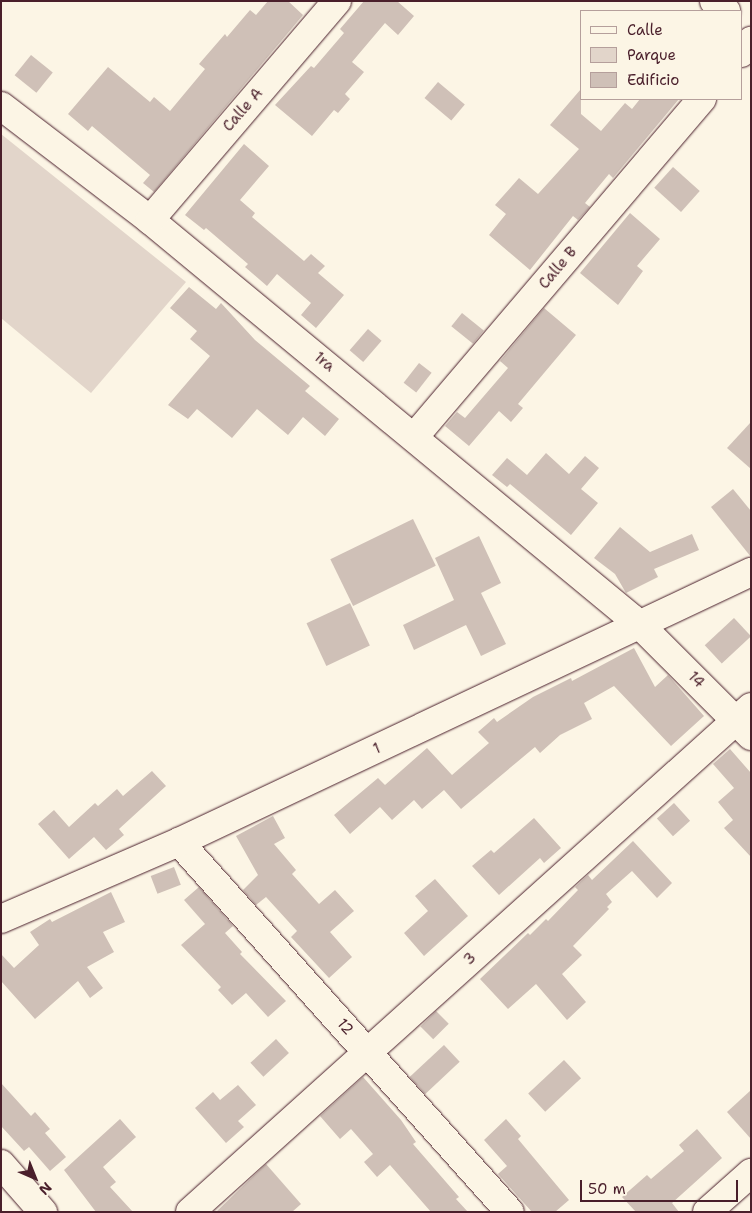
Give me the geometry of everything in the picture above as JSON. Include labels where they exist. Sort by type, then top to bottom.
[{"type":"street","name":"Calle A","points":[[150,220],[337,1]]},
{"type":"street","points":[[714,1],[725,10]]},
{"type":"street","points":[[742,52],[751,41]]},
{"type":"street","name":"Calle B","points":[[415,436],[701,100]]},
{"type":"street","name":"1ra","points":[[1,106],[150,220],[415,436],[640,625]]},
{"type":"street","name":"1","points":[[1,919],[179,842],[751,572]]},
{"type":"street","name":"14","points":[[640,625],[746,721]]},
{"type":"street","name":"3","points":[[190,1212],[367,1052],[746,721]]},
{"type":"street","name":"12","points":[[179,842],[510,1212]]},
{"type":"street","points":[[1,1164],[43,1212]]},
{"type":"street","points":[[707,1212],[751,1173]]},
{"type":"green space","points":[[1,134],[186,282],[91,393],[1,318]]},
{"type":"building","points":[[268,1],[288,1],[303,15],[154,192],[143,183],[150,175],[92,126],[88,131],[68,114],[108,67],[150,102],[154,97],[170,111],[205,69],[199,64],[225,34],[227,37],[250,10],[256,15]]},
{"type":"building","points":[[364,1],[397,1],[414,16],[398,35],[385,23],[352,62],[364,72],[345,94],[350,99],[338,113],[334,110],[312,136],[275,105],[311,66],[314,68],[344,33],[340,29]]},
{"type":"building","points":[[31,55],[53,73],[36,93],[15,75]]},
{"type":"building","points":[[438,82],[465,104],[451,121],[425,98]]},
{"type":"building","points":[[580,90],[581,114],[601,131],[625,103],[632,109],[639,100],[678,100],[613,178],[609,174],[585,203],[590,207],[578,220],[573,216],[530,270],[489,235],[506,214],[495,205],[519,178],[538,194],[579,149],[550,125]]},
{"type":"building","points":[[244,144],[269,166],[240,200],[255,213],[252,217],[304,261],[311,254],[325,266],[318,273],[344,295],[316,328],[301,315],[311,303],[277,274],[267,286],[245,267],[248,264],[206,228],[204,230],[185,215]]},
{"type":"building","points":[[673,167],[700,191],[681,212],[654,188]]},
{"type":"building","points":[[630,213],[660,239],[637,266],[643,271],[618,305],[580,273]]},
{"type":"building","points":[[189,287],[216,309],[221,303],[255,340],[310,386],[305,391],[339,419],[325,436],[303,417],[288,435],[257,409],[232,438],[197,409],[188,419],[168,405],[210,356],[190,339],[197,331],[170,308]]},
{"type":"building","points":[[544,308],[576,335],[518,404],[523,408],[511,422],[499,411],[469,446],[445,426],[457,412],[465,418],[508,368],[500,361]]},
{"type":"building","points":[[462,313],[484,331],[473,344],[451,326]]},
{"type":"building","points":[[368,329],[382,341],[363,362],[350,350]]},
{"type":"building","points":[[419,363],[432,373],[416,393],[404,383]]},
{"type":"building","points":[[751,422],[751,469],[727,448]]},
{"type":"building","points":[[546,453],[569,474],[585,456],[599,468],[581,489],[598,503],[571,535],[510,484],[507,487],[492,475],[507,458],[527,475]]},
{"type":"building","points":[[733,489],[751,511],[751,557],[711,507]]},
{"type":"building","points":[[413,519],[436,566],[353,606],[330,559]]},
{"type":"building","points":[[620,527],[650,552],[692,534],[699,550],[654,569],[658,577],[626,593],[615,574],[594,558]]},
{"type":"building","points":[[479,536],[501,583],[481,593],[506,644],[481,656],[466,625],[414,650],[403,625],[454,600],[435,558]]},
{"type":"building","points":[[350,603],[370,646],[326,666],[306,623]]},
{"type":"building","points":[[734,618],[751,636],[722,664],[705,645]]},
{"type":"building","points":[[634,648],[655,687],[668,675],[704,716],[671,746],[614,686],[584,703],[592,719],[560,735],[540,753],[535,747],[461,809],[444,790],[422,809],[414,800],[392,820],[380,807],[350,834],[334,815],[378,778],[385,785],[427,748],[452,775],[489,743],[478,732],[494,718],[497,722],[533,697],[571,678],[572,681]]},
{"type":"building","points":[[730,749],[751,773],[751,857],[724,828],[733,820],[718,802],[734,788],[713,764]]},
{"type":"building","points":[[152,771],[166,786],[119,829],[124,835],[106,850],[94,837],[69,859],[38,824],[54,810],[69,827],[95,803],[98,806],[117,789],[123,796]]},
{"type":"building","points":[[674,803],[690,821],[673,836],[657,818]]},
{"type":"building","points":[[273,816],[285,838],[274,844],[296,870],[292,874],[319,904],[335,890],[354,911],[330,932],[352,957],[329,978],[291,937],[297,931],[266,897],[256,905],[243,890],[258,875],[236,836]]},
{"type":"building","points":[[534,818],[561,848],[544,863],[540,858],[499,895],[472,866],[491,850],[494,853]]},
{"type":"building","points":[[633,841],[672,883],[657,898],[632,871],[606,894],[612,902],[607,907],[609,909],[573,946],[582,955],[562,974],[586,1002],[567,1020],[536,984],[508,1009],[480,979],[528,933],[530,935],[546,919],[548,921],[578,890],[575,887],[588,875],[592,880]]},
{"type":"building","points":[[174,867],[181,885],[157,894],[151,876]]},
{"type":"building","points":[[435,879],[468,916],[424,956],[404,933],[428,911],[415,896]]},
{"type":"building","points":[[199,887],[233,926],[225,933],[242,952],[240,954],[286,1001],[268,1017],[246,993],[232,1005],[218,990],[221,987],[181,945],[205,924],[184,900]]},
{"type":"building","points":[[111,892],[125,922],[103,932],[114,952],[87,967],[103,988],[90,998],[78,981],[35,1019],[1,981],[1,954],[14,968],[39,945],[30,932],[50,919],[52,922]]},
{"type":"building","points":[[436,1011],[449,1024],[433,1039],[420,1027]]},
{"type":"building","points":[[276,1039],[289,1053],[263,1077],[250,1063]]},
{"type":"building","points":[[444,1045],[460,1062],[425,1094],[410,1077]]},
{"type":"building","points":[[564,1060],[581,1078],[545,1112],[528,1093]]},
{"type":"building","points":[[363,1077],[401,1120],[416,1142],[413,1144],[459,1197],[456,1199],[468,1212],[431,1212],[390,1165],[377,1177],[364,1162],[373,1154],[351,1129],[340,1139],[320,1116]]},
{"type":"building","points":[[1,1083],[31,1116],[35,1112],[50,1129],[45,1133],[66,1157],[50,1171],[29,1147],[24,1151],[1,1126]]},
{"type":"building","points":[[238,1085],[256,1105],[238,1121],[244,1127],[226,1143],[195,1108],[213,1092],[220,1100]]},
{"type":"building","points":[[751,1090],[751,1139],[727,1112]]},
{"type":"building","points":[[120,1119],[136,1137],[103,1167],[116,1182],[110,1187],[133,1212],[96,1212],[64,1170]]},
{"type":"building","points":[[506,1119],[521,1136],[518,1139],[569,1200],[555,1212],[532,1212],[498,1174],[507,1166],[484,1140]]},
{"type":"building","points":[[697,1129],[722,1158],[672,1203],[679,1212],[636,1212],[622,1197],[647,1175],[651,1179],[684,1151],[679,1145]]},
{"type":"building","points":[[266,1164],[301,1204],[292,1212],[216,1212]]}]
